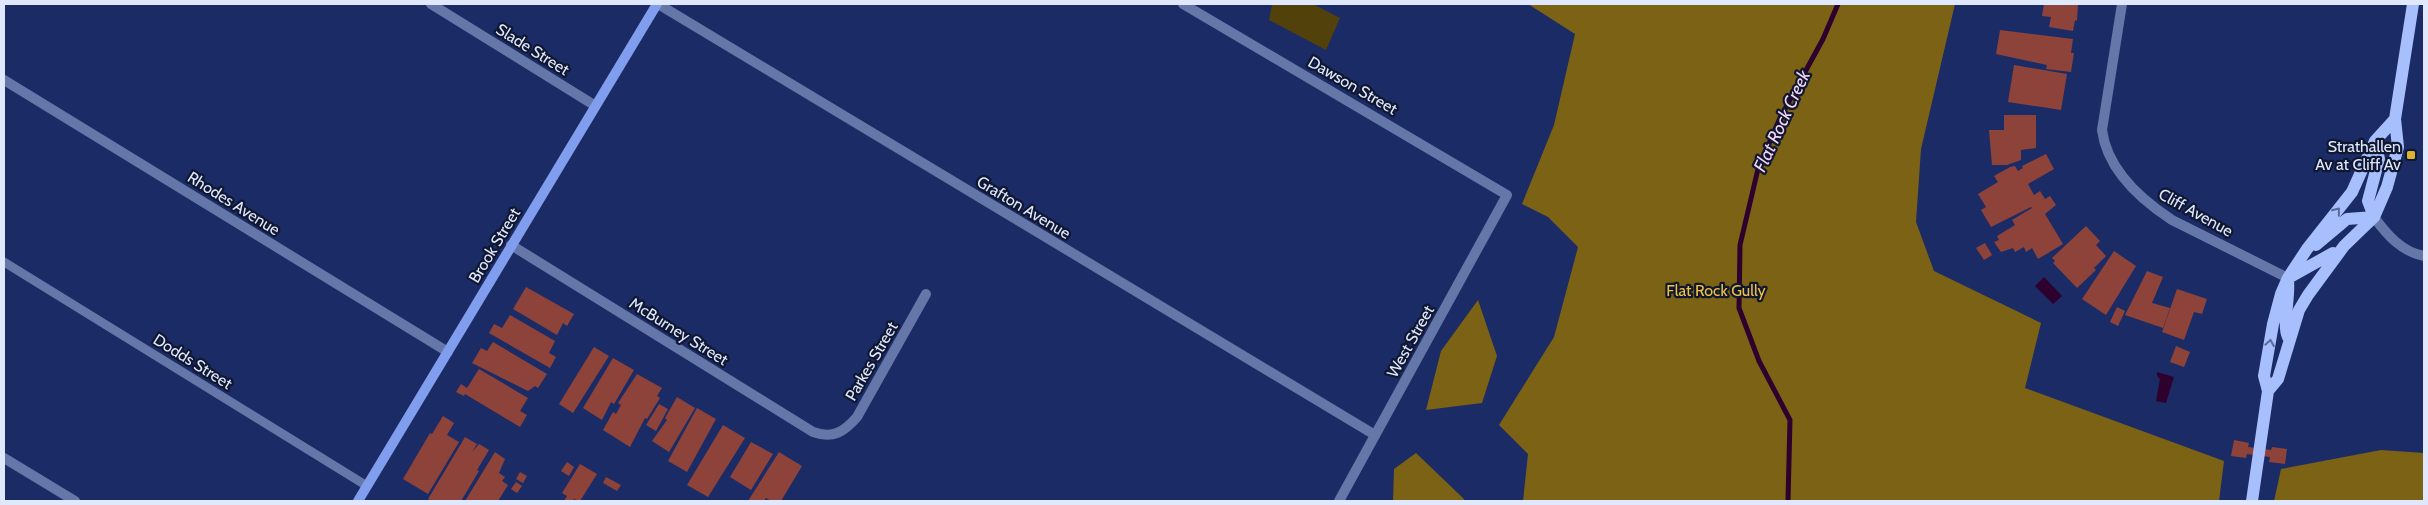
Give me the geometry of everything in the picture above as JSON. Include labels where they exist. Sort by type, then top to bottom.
[{"type":"main road","name":"Brook Street","points":[[358,501],[594,105],[657,4]]},
{"type":"main road","points":[[2268,394],[2278,379],[2299,310],[2344,246],[2374,217],[2387,187],[2398,147],[2395,119],[2413,4]]},
{"type":"main road","points":[[2252,501],[2268,394],[2264,376],[2273,324],[2288,278],[2307,249],[2352,192],[2375,141],[2395,119]]},
{"type":"main road","points":[[2374,217],[2368,201],[2379,159],[2375,141]]},
{"type":"main road","points":[[2307,249],[2318,245],[2347,219],[2374,217]]},
{"type":"main road","points":[[2288,278],[2323,260],[2344,246]]},
{"type":"main road","points":[[2288,278],[2290,294],[2285,332],[2290,340]]},
{"type":"street","name":"Slade Street","points":[[431,4],[594,105]]},
{"type":"street","name":"Grafton Avenue","points":[[657,4],[1375,435]]},
{"type":"street","name":"Dawson Street","points":[[1183,4],[1508,194]]},
{"type":"street","name":"Cliff Avenue","points":[[2122,4],[2102,130],[2103,142],[2113,162],[2125,180],[2154,208],[2172,220],[2288,278]]},
{"type":"street","name":"Rhodes Avenue","points":[[4,80],[448,352]]},
{"type":"street","name":"West Street","points":[[1339,501],[1508,194]]},
{"type":"street","points":[[2374,217],[2401,247],[2412,254],[2424,256]]},
{"type":"street","name":"McBurney Street","points":[[511,245],[813,432],[824,436],[833,436]]},
{"type":"street","name":"Parkes Street","points":[[833,436],[842,432],[857,417],[926,294]]},
{"type":"street","points":[[4,458],[75,501]]},
{"type":"lane","name":"Dodds Street","points":[[4,262],[367,486]]},
{"type":"shaded area","points":[[1313,4],[1340,18],[1326,50],[1269,20],[1272,5]]},
{"type":"shaded area","points":[[2044,277],[2062,296],[2053,304],[2035,286]]},
{"type":"shaded area","points":[[2157,372],[2174,377],[2166,403],[2156,401],[2160,379],[2157,376]]},
{"type":"green space","name":"Flat Rock Gully","points":[[1528,4],[1955,4],[1921,149],[1916,222],[1934,271],[2041,323],[2025,388],[2224,461],[2219,501],[1523,501],[1528,454],[1499,425],[1554,337],[1578,247],[1548,217],[1522,204],[1554,125],[1575,34]]},
{"type":"green space","points":[[1478,300],[1497,356],[1482,403],[1426,410],[1441,351]]},
{"type":"green space","points":[[2381,450],[2424,453],[2424,501],[2274,501],[2281,469]]},
{"type":"green space","points":[[1416,453],[1464,501],[1393,501],[1394,469]]},
{"type":"building","points":[[2044,4],[2078,4],[2077,21],[2075,20],[2073,31],[2049,27],[2051,17],[2042,16]]},
{"type":"building","points":[[2000,30],[2073,39],[2071,53],[2074,53],[2071,72],[2046,69],[2047,65],[1996,54]]},
{"type":"building","points":[[2014,65],[2067,74],[2061,110],[2008,102]]},
{"type":"building","points":[[2004,115],[2036,115],[2036,148],[2021,150],[2021,160],[2007,165],[1992,165],[1989,130],[2004,130]]},
{"type":"building","points":[[2046,154],[2054,169],[2028,184],[2034,195],[2040,191],[2045,199],[2050,196],[2056,205],[2045,214],[2063,244],[2038,259],[2032,248],[2026,252],[2024,247],[2015,252],[2013,248],[2001,252],[1994,242],[1999,240],[1997,236],[2015,225],[2012,220],[2032,208],[1991,227],[1981,210],[1986,207],[1978,194],[1998,182],[1994,176],[2010,167],[2015,166],[2018,171],[2023,168],[2022,166]]},
{"type":"building","points":[[2086,226],[2100,241],[2096,245],[2106,256],[2094,268],[2096,270],[2077,288],[2053,263],[2055,261],[2052,258]]},
{"type":"building","points":[[1985,243],[1992,255],[1984,260],[1976,248]]},
{"type":"building","points":[[2114,251],[2136,266],[2106,315],[2082,299]]},
{"type":"building","points":[[2147,271],[2163,277],[2152,303],[2170,308],[2163,328],[2125,315]]},
{"type":"building","points":[[526,287],[574,314],[567,326],[563,323],[557,335],[513,309]]},
{"type":"building","points":[[2177,289],[2207,299],[2202,314],[2194,312],[2184,340],[2162,332]]},
{"type":"building","points":[[2117,307],[2125,311],[2118,326],[2110,322]]},
{"type":"building","points":[[510,315],[555,341],[549,353],[556,357],[550,368],[489,333],[494,324],[502,328]]},
{"type":"building","points":[[493,342],[547,374],[538,388],[535,386],[528,391],[472,363],[481,348],[487,351]]},
{"type":"building","points":[[2176,346],[2190,352],[2184,367],[2170,362]]},
{"type":"building","points":[[594,347],[609,356],[573,413],[559,404]]},
{"type":"building","points":[[613,358],[634,370],[614,404],[611,402],[602,420],[583,408]]},
{"type":"building","points":[[479,369],[528,398],[520,411],[527,415],[520,427],[465,394],[464,396],[456,392],[461,384],[467,388]]},
{"type":"building","points":[[637,374],[662,388],[657,396],[660,398],[647,419],[645,418],[630,447],[603,430],[613,412],[616,414],[621,405],[618,403]]},
{"type":"building","points":[[677,397],[695,408],[669,452],[652,441],[667,420],[665,418]]},
{"type":"building","points":[[659,404],[668,409],[656,431],[646,425]]},
{"type":"building","points":[[697,408],[716,419],[687,472],[668,461]]},
{"type":"building","points":[[443,416],[454,423],[447,435],[459,442],[428,494],[403,479],[430,433],[432,434]]},
{"type":"building","points":[[723,425],[745,438],[708,497],[687,485]]},
{"type":"building","points":[[465,437],[477,444],[472,452],[479,444],[489,450],[477,470],[479,471],[461,501],[432,501],[428,499]]},
{"type":"building","points":[[2234,440],[2249,443],[2248,447],[2271,450],[2272,447],[2287,449],[2285,464],[2269,462],[2270,457],[2247,454],[2246,458],[2231,456]]},
{"type":"building","points":[[751,442],[773,454],[751,490],[730,477]]},
{"type":"building","points":[[495,452],[505,459],[499,473],[505,477],[502,481],[508,485],[498,501],[465,501]]},
{"type":"building","points":[[779,452],[802,466],[781,501],[771,501],[766,498],[764,501],[748,501]]},
{"type":"building","points":[[567,462],[574,467],[569,476],[561,471]]},
{"type":"building","points":[[580,464],[597,474],[580,501],[574,499],[572,501],[564,501],[567,496],[562,493]]},
{"type":"building","points":[[520,472],[527,476],[523,483],[516,479]]},
{"type":"building","points":[[606,477],[621,485],[617,491],[603,483]]},
{"type":"building","points":[[516,482],[522,486],[517,493],[511,489]]},
{"type":"waterway","name":"Flat Rock Creek","points":[[1788,501],[1790,420],[1759,361],[1739,308],[1740,245],[1758,169],[1780,118],[1823,39],[1838,4]]},
{"type":"place","name":"Strathallen Av at Cliff Av","points":[[2411,155]]}]
